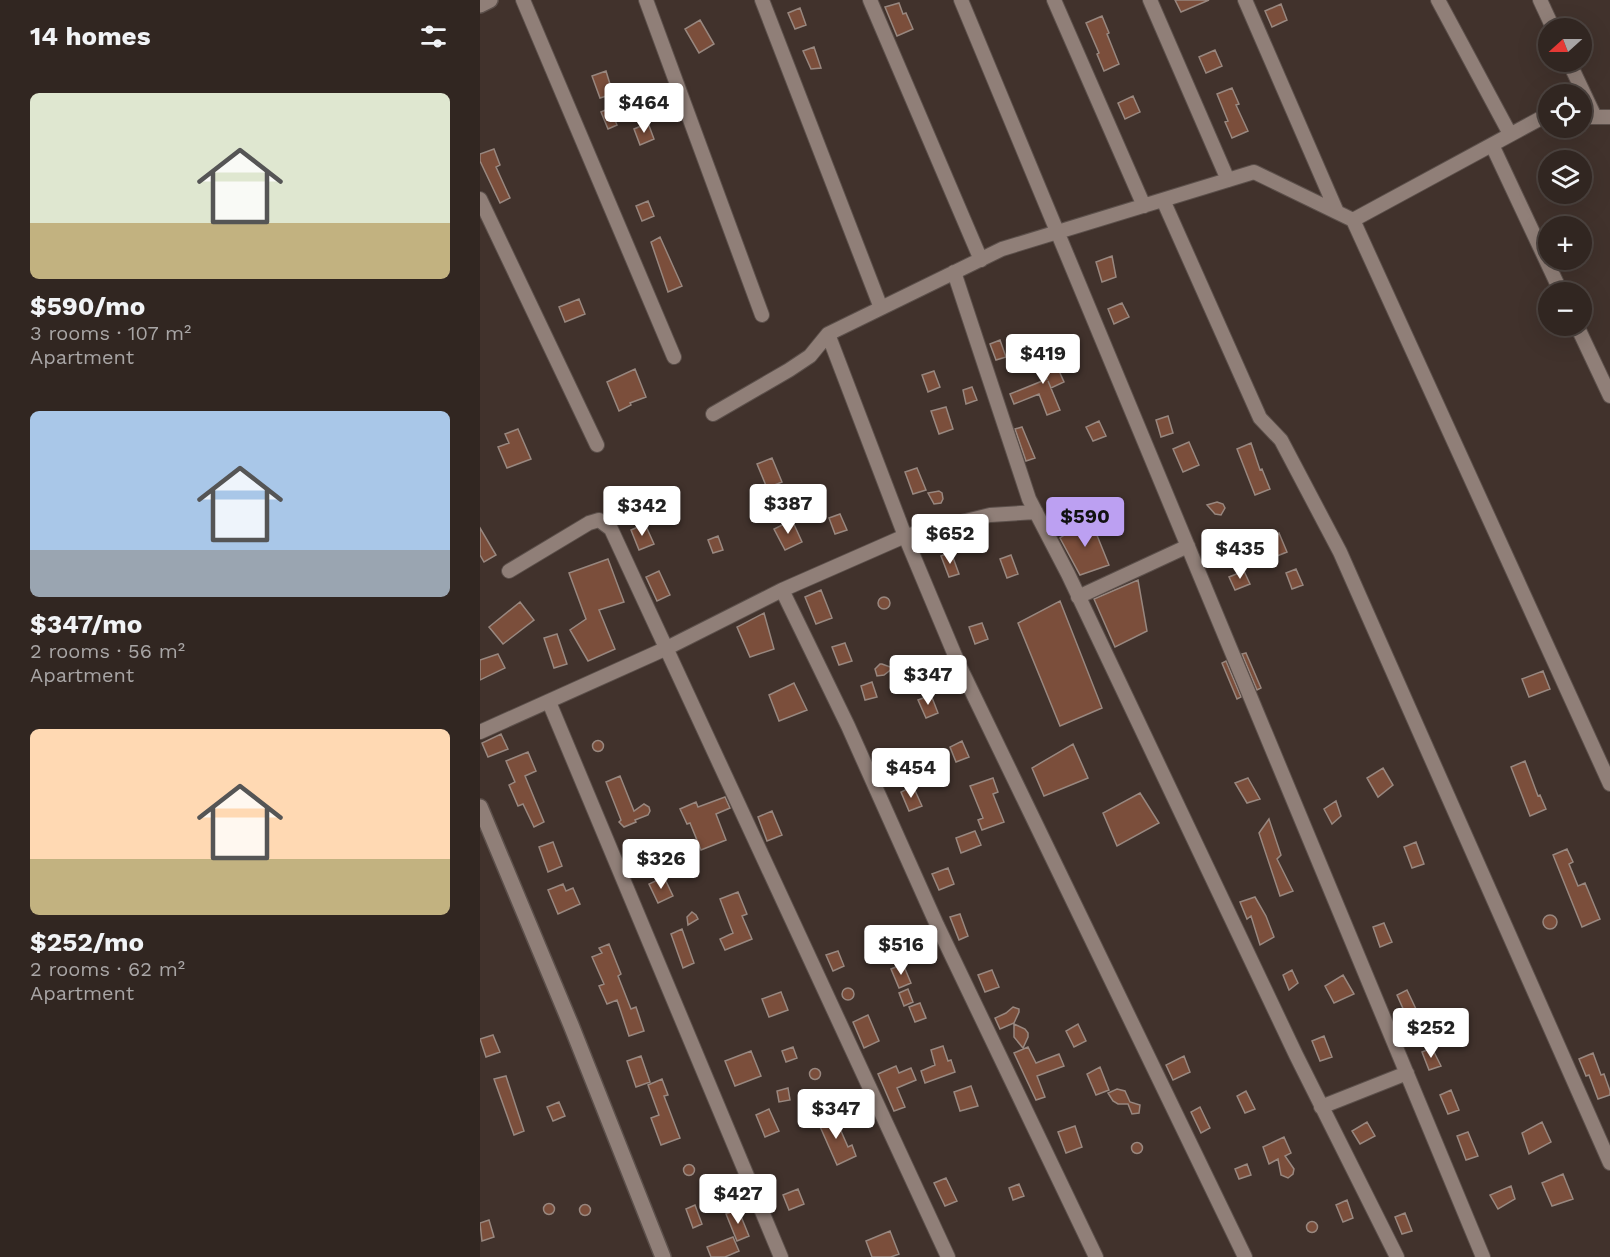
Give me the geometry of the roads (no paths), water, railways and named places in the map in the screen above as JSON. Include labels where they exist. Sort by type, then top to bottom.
[{"type":"street","points":[[480,5],[490,0]]},
{"type":"street","points":[[523,0],[674,357]]},
{"type":"street","points":[[646,0],[762,315]]},
{"type":"street","points":[[762,0],[881,308]]},
{"type":"street","points":[[870,0],[981,260]]},
{"type":"street","points":[[961,0],[1483,1257]]},
{"type":"street","points":[[1054,0],[1144,206]]},
{"type":"street","points":[[1150,0],[1228,180]]},
{"type":"street","points":[[1245,0],[1337,212]]},
{"type":"street","points":[[1438,0],[1510,134]]},
{"type":"street","points":[[1540,0],[1549,18]]},
{"type":"street","points":[[1592,117],[1610,117]]},
{"type":"street","points":[[1353,220],[1538,120]]},
{"type":"street","points":[[1492,145],[1556,282]]},
{"type":"street","points":[[713,414],[810,356],[828,334],[1002,249],[1254,172],[1353,220],[1610,784]]},
{"type":"street","points":[[480,199],[597,445]]},
{"type":"street","points":[[1163,200],[1260,418],[1281,440],[1340,552],[1610,1163]]},
{"type":"street","points":[[954,272],[1029,499],[1321,1107],[1396,1257]]},
{"type":"street","points":[[828,334],[905,536],[959,665],[1245,1257]]},
{"type":"street","points":[[1582,336],[1610,396]]},
{"type":"street","points":[[480,732],[667,648],[782,590],[905,536],[990,515],[1036,512]]},
{"type":"street","points":[[509,571],[589,523],[599,520],[611,529],[753,841],[948,1257]]},
{"type":"street","points":[[1078,597],[1188,546]]},
{"type":"street","points":[[782,590],[849,726],[937,925],[1096,1257]]},
{"type":"street","points":[[549,702],[781,1257]]},
{"type":"street","points":[[480,807],[572,1025],[663,1257]]},
{"type":"street","points":[[1321,1107],[1407,1073]]}]
